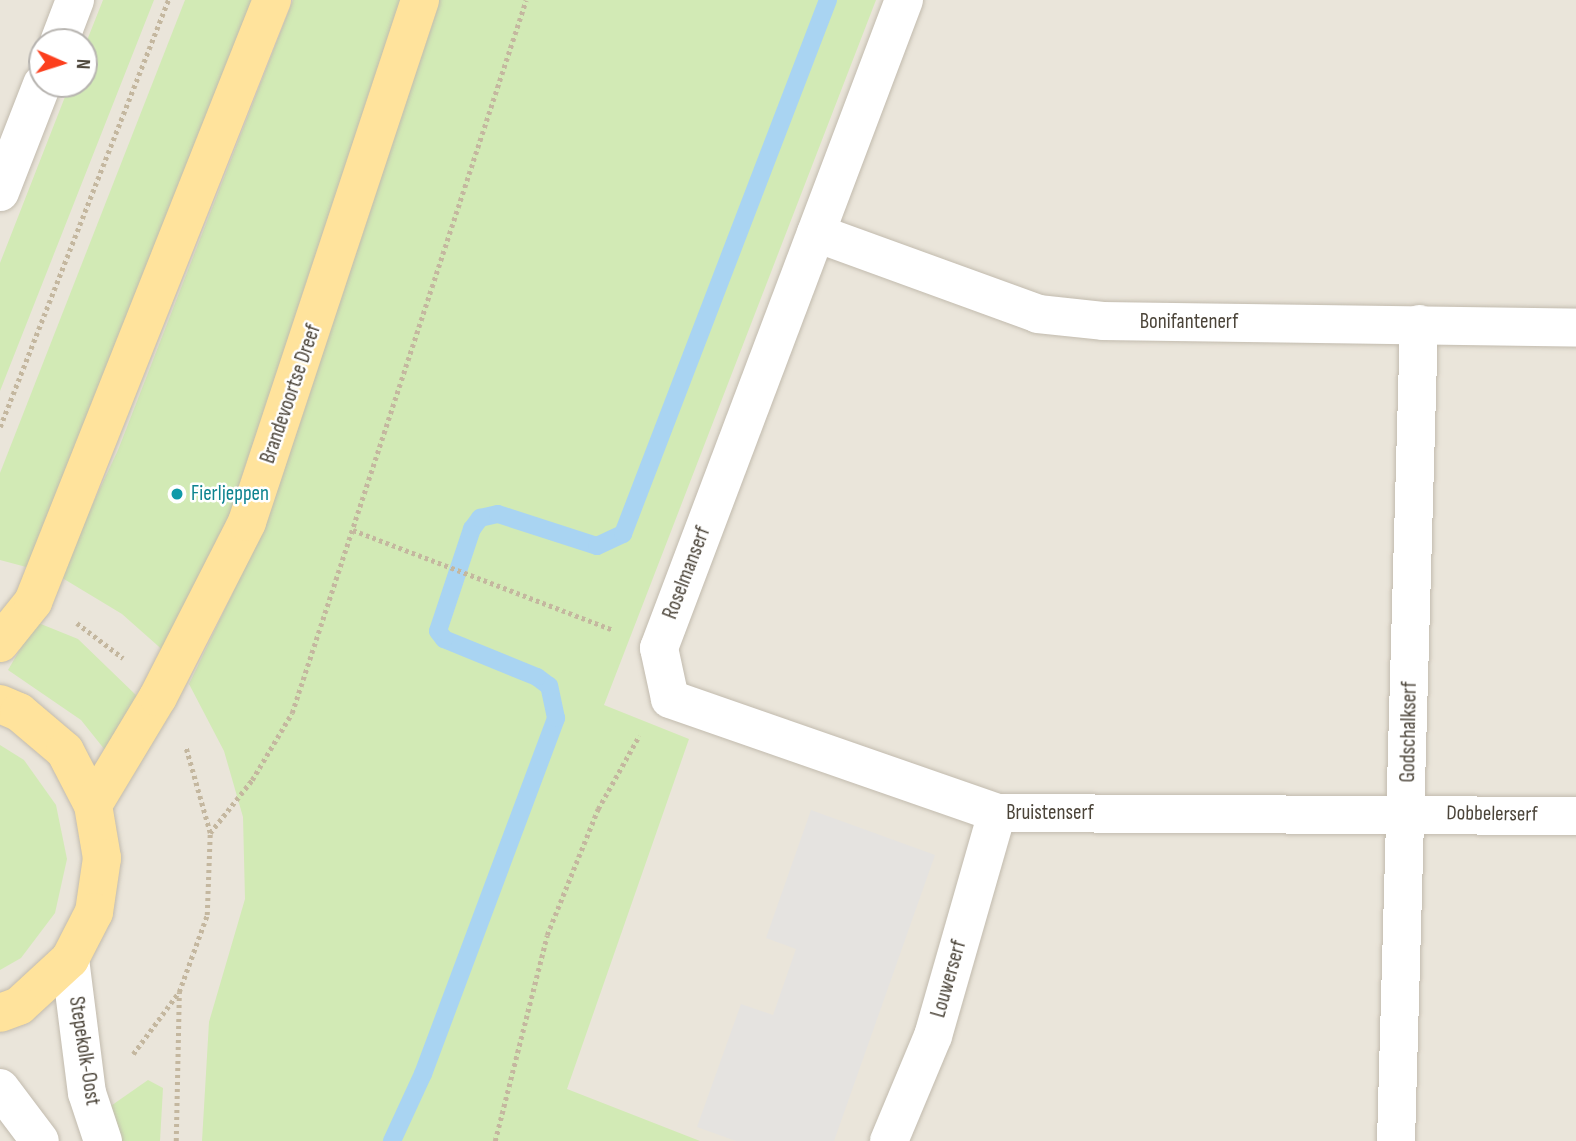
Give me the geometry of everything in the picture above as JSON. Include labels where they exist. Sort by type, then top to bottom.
[{"type":"main road","points":[[0,643],[33,602],[272,0]]},
{"type":"main road","name":"Brandevoortse Dreef","points":[[93,805],[158,697],[247,522],[420,0]]},
{"type":"main road","points":[[0,705],[19,712],[65,751],[93,805],[102,858],[94,912],[70,959],[19,1006],[0,1013]]},
{"type":"street","points":[[64,28],[75,0]]},
{"type":"street","name":"Roselmanserf","points":[[659,648],[904,0]]},
{"type":"street","points":[[0,192],[37,98]]},
{"type":"street","name":"Bonifantenerf","points":[[816,233],[1038,314],[1103,321],[1576,328]]},
{"type":"street","name":"Godschalkserf","points":[[1396,1141],[1419,324]]},
{"type":"street","points":[[659,648],[670,699]]},
{"type":"street","name":"Bruistenserf","points":[[670,699],[997,813],[1407,812]]},
{"type":"street","name":"Dobbelerserf","points":[[1407,812],[1576,816]]},
{"type":"street","name":"Louwerserf","points":[[889,1141],[933,1036],[997,813]]},
{"type":"street","name":"Stepekolk-Oost","points":[[70,959],[87,1093],[103,1141]]},
{"type":"street","points":[[0,1088],[40,1141]]},
{"type":"path","points":[[0,427],[168,0]]},
{"type":"path","points":[[210,833],[252,780],[292,713],[526,0]]},
{"type":"path","points":[[353,530],[659,648]]},
{"type":"path","points":[[495,1141],[547,935],[598,809],[637,738],[670,699]]},
{"type":"path","points":[[176,1141],[179,992]]},
{"type":"shaded area","points":[[0,0],[1576,0],[1576,1141],[0,1141]]},
{"type":"shaded area","points":[[811,810],[935,855],[834,1141],[736,1141],[697,1127],[741,1004],[773,1015],[796,949],[766,938]]},
{"type":"green space","points":[[103,0],[154,0],[0,391],[0,263],[65,98],[98,98],[98,28],[92,28]]},
{"type":"green space","points":[[185,0],[261,0],[30,568],[0,560],[0,473]]},
{"type":"green space","points":[[293,0],[403,0],[226,531],[166,653],[122,614],[59,576],[118,450]]},
{"type":"green space","points":[[434,0],[876,0],[604,705],[689,739],[567,1089],[700,1141],[202,1141],[209,1022],[245,899],[243,817],[224,751],[189,684],[249,559]]},
{"type":"green space","points":[[36,622],[78,639],[138,697],[105,750],[81,720],[8,670]]},
{"type":"green space","points":[[0,745],[24,760],[56,805],[67,859],[55,913],[21,958],[0,970]]},
{"type":"green space","points":[[148,1080],[163,1088],[160,1141],[118,1141],[105,1110]]},
{"type":"waterway","points":[[392,1141],[423,1074],[556,718],[549,686],[537,677],[444,639],[438,631],[472,529],[480,518],[498,514],[597,546],[623,534],[828,0]]},
{"type":"place","name":"Fierljeppen","points":[[177,494]]}]
